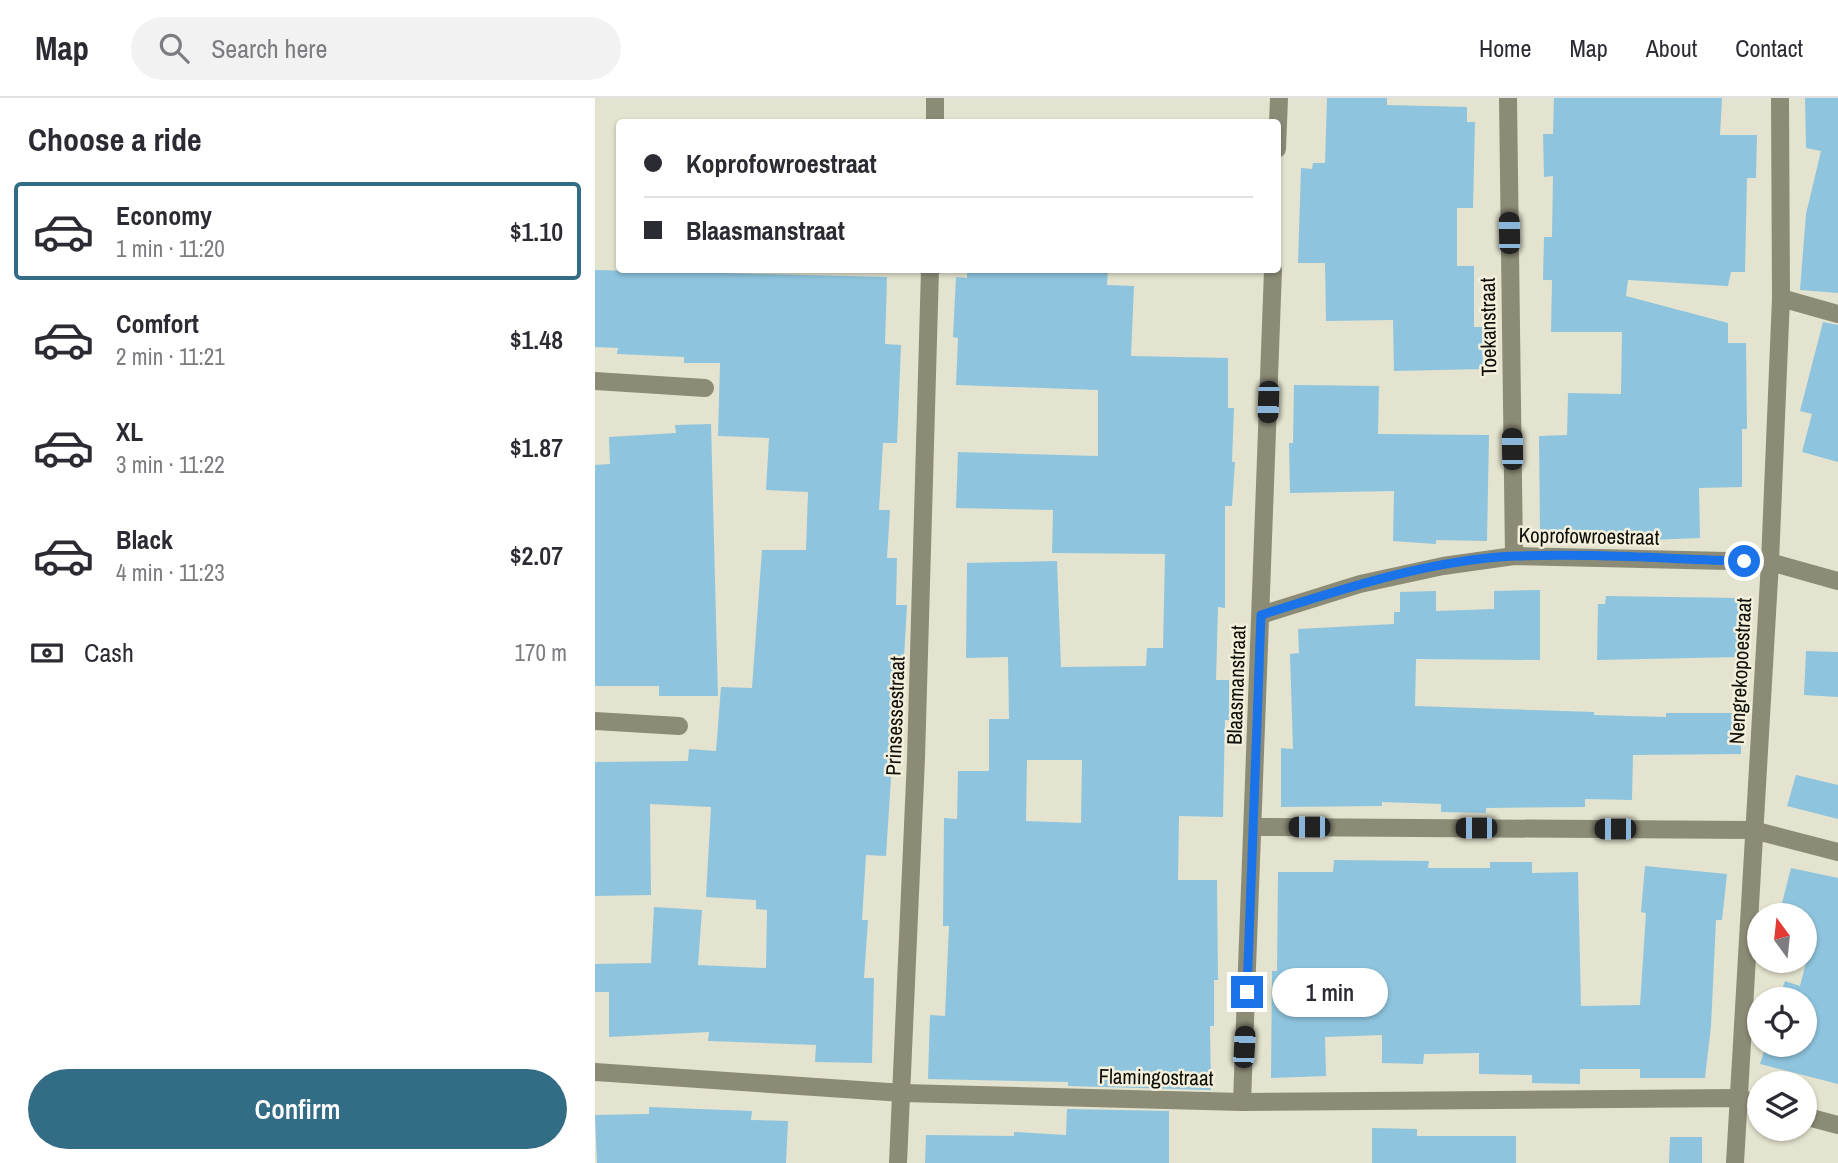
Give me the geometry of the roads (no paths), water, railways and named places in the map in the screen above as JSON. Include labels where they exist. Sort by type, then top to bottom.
[{"type":"street","points":[[935,98],[935,119]]},
{"type":"street","points":[[1278,119],[1279,98]]},
{"type":"street","name":"Toekanstraat","points":[[1508,98],[1514,556]]},
{"type":"street","name":"Nengrekopoestraat","points":[[1735,1163],[1770,562],[1781,298],[1780,98]]},
{"type":"street","name":"Prinsessestraat","points":[[898,1163],[916,758],[930,273]]},
{"type":"street","name":"Blaasmanstraat","points":[[1242,1102],[1273,273]]},
{"type":"street","points":[[1781,298],[1838,314]]},
{"type":"street","points":[[595,381],[705,388]]},
{"type":"street","name":"Koprofowroestraat","points":[[1261,615],[1360,584],[1443,566],[1514,556],[1770,562],[1838,581]]},
{"type":"street","points":[[595,721],[679,726]]},
{"type":"street","points":[[1254,827],[1753,830],[1838,852]]},
{"type":"street","name":"Flamingostraat","points":[[595,1072],[902,1093],[1242,1102],[1738,1098],[1747,1101]]},
{"type":"street","points":[[1817,1119],[1838,1125]]}]
